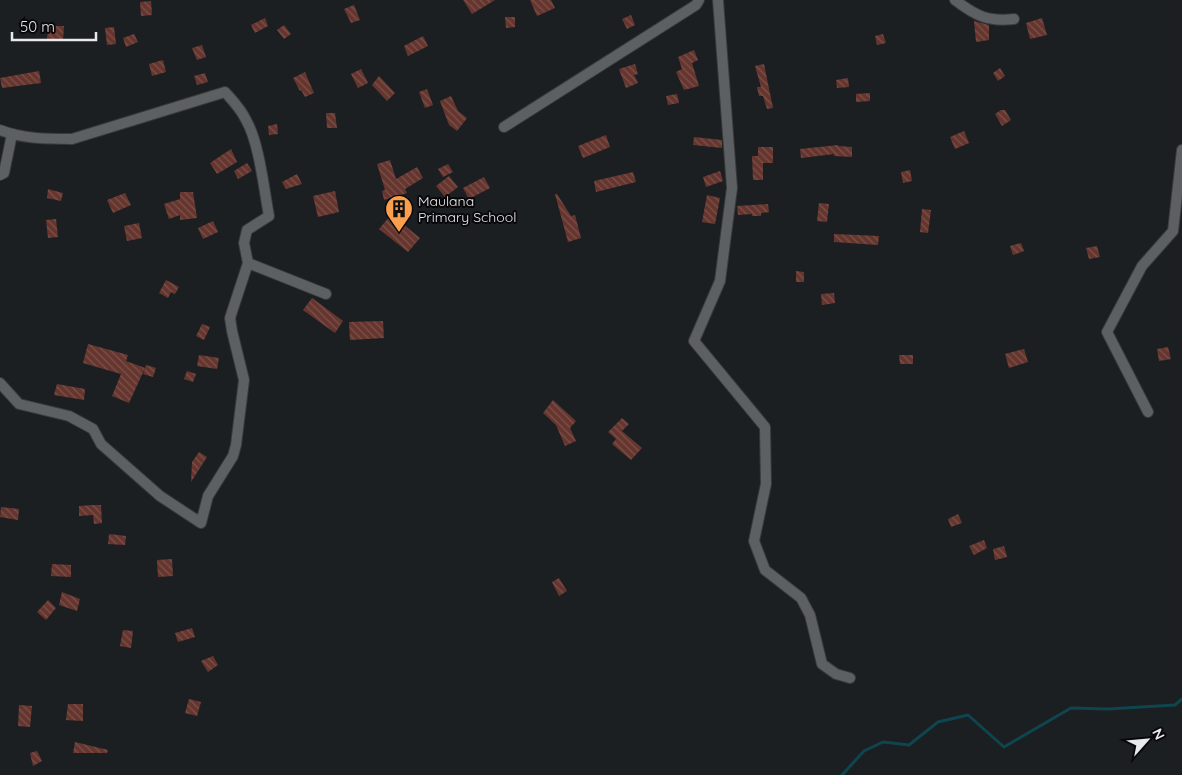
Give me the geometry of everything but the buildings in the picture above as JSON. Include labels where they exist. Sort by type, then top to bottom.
[{"type":"street","points":[[504,127],[696,5],[699,0]]},
{"type":"street","points":[[718,0],[732,188],[720,281],[694,341],[765,427],[766,484],[754,541],[765,570],[801,598],[810,615],[822,664],[836,674],[850,678]]},
{"type":"street","points":[[954,0],[971,13],[997,21],[1014,18]]},
{"type":"street","points":[[0,130],[12,134],[46,139],[72,139],[225,92],[247,121],[253,136],[269,216],[247,230],[244,243],[248,263],[230,318],[244,380],[236,445],[233,456],[208,496],[201,523],[160,496],[101,444],[94,429],[69,416],[18,404],[0,384]]},
{"type":"street","points":[[0,175],[4,172],[12,134]]},
{"type":"street","points":[[1148,412],[1106,332],[1142,266],[1173,231],[1182,150]]},
{"type":"street","points":[[248,263],[326,294]]},
{"type":"waterway","points":[[842,775],[864,751],[883,742],[909,745],[938,722],[968,715],[1004,747],[1071,708],[1108,709],[1175,705],[1182,699]]},
{"type":"place","name":"Maulana Primary School","points":[[399,233]]}]
